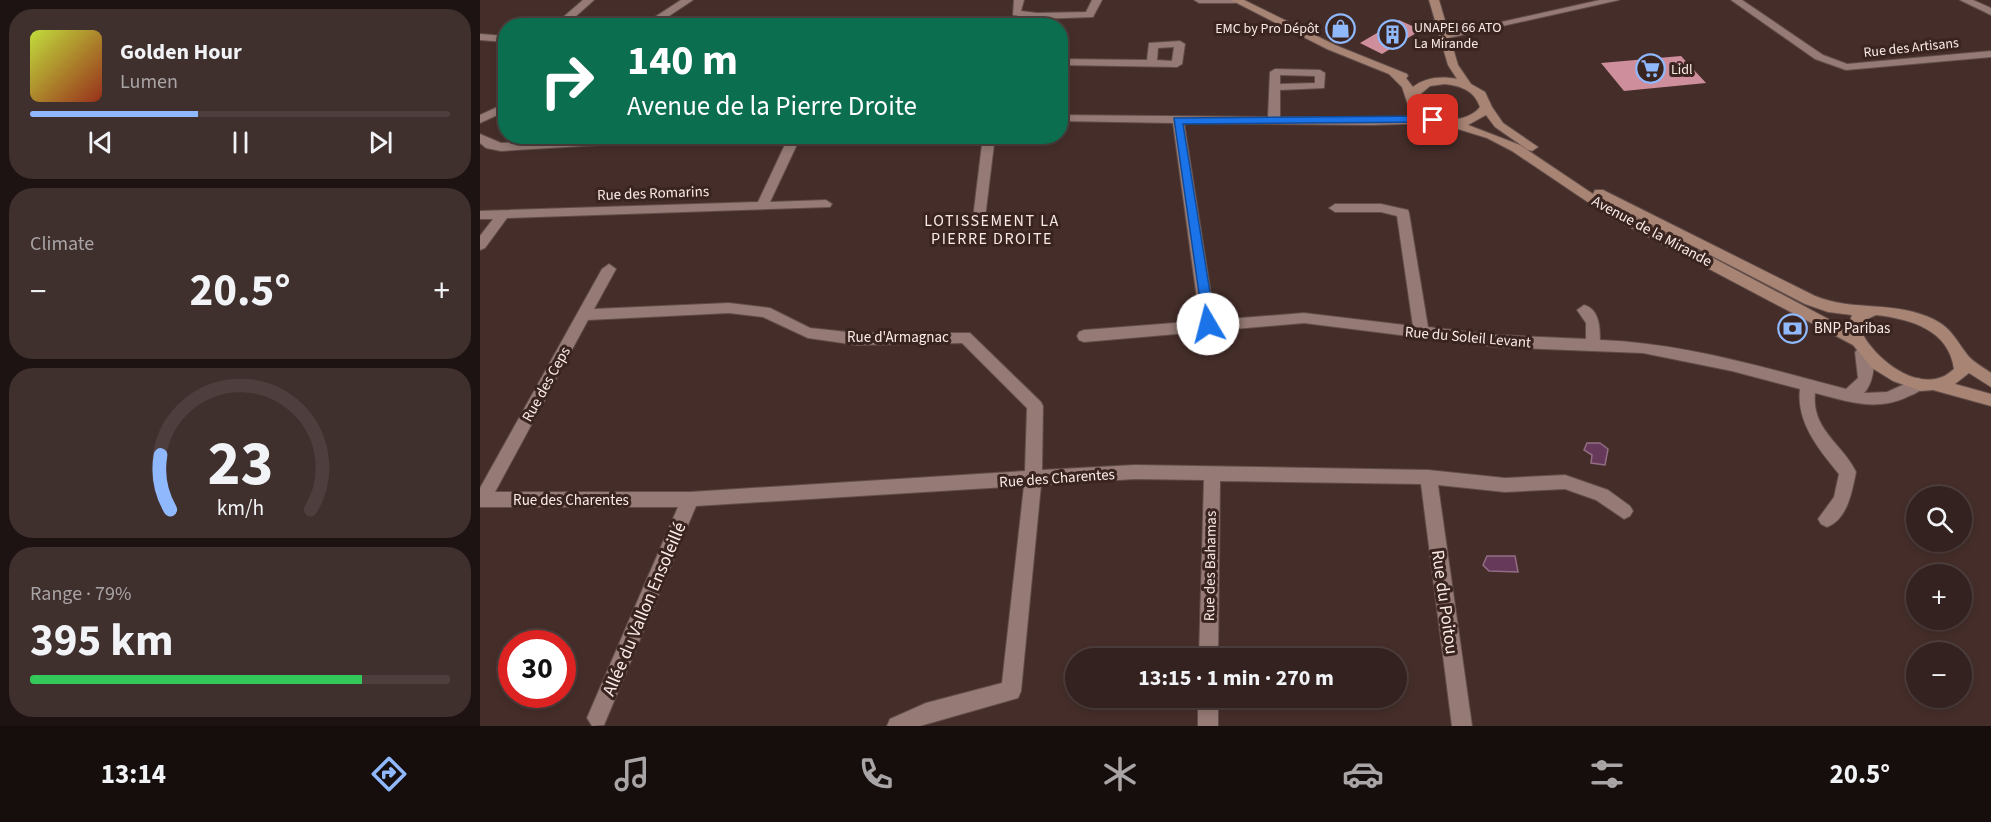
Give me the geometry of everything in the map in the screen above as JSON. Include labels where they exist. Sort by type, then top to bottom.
[{"type":"main road","points":[[1236,0],[1394,74],[1434,82],[1466,85]]},
{"type":"main road","name":"Avenue de la Mirande","points":[[1434,0],[1453,65],[1466,85],[1481,94],[1486,107],[1499,125],[1596,191],[1810,300],[1848,311],[1893,311],[1921,319],[1943,332],[1958,349],[1962,360]]},
{"type":"main road","points":[[1412,99],[1415,90],[1434,82],[1453,65]]},
{"type":"main road","points":[[1394,74],[1405,82],[1412,99],[1423,115],[1433,120]]},
{"type":"main road","points":[[1451,123],[1475,119],[1486,107]]},
{"type":"main road","name":"Avenue de la Mirande","points":[[1433,120],[1451,123],[1491,136],[1516,147],[1612,212],[1858,346],[1882,369],[1917,384],[1935,386]]},
{"type":"main road","points":[[1858,346],[1853,326],[1856,318],[1866,311]]},
{"type":"main road","points":[[1962,360],[1991,381]]},
{"type":"main road","points":[[1935,386],[1955,380],[1962,372],[1962,360]]},
{"type":"main road","points":[[1935,386],[1991,400]]},
{"type":"street","points":[[568,18],[589,0]]},
{"type":"street","points":[[659,18],[688,0]]},
{"type":"street","points":[[1019,0],[1016,14],[1027,18]]},
{"type":"street","points":[[1063,18],[1090,15],[1097,0]]},
{"type":"street","points":[[1199,0],[1236,0]]},
{"type":"street","points":[[1444,36],[1614,0]]},
{"type":"street","name":"Rue des Artisans","points":[[1736,0],[1819,57],[1834,64],[1856,67],[1991,54]]},
{"type":"street","points":[[1965,0],[1991,12]]},
{"type":"street","points":[[480,37],[498,38]]},
{"type":"street","points":[[1068,62],[1152,63]]},
{"type":"street","points":[[1274,121],[1276,87]]},
{"type":"street","points":[[1389,121],[1400,115],[1412,99]]},
{"type":"street","points":[[480,120],[498,110]]},
{"type":"street","points":[[1068,118],[1274,121],[1433,120]]},
{"type":"street","points":[[1178,120],[1208,324]]},
{"type":"street","points":[[480,138],[490,145],[501,147],[550,144]]},
{"type":"street","points":[[762,206],[791,144]]},
{"type":"street","points":[[979,218],[988,144]]},
{"type":"street","name":"Rue des Romarins","points":[[480,215],[826,204]]},
{"type":"street","points":[[1335,208],[1381,208],[1403,213],[1422,334]]},
{"type":"street","points":[[480,245],[503,214]]},
{"type":"street","name":"Rue des Ceps","points":[[481,500],[609,269]]},
{"type":"street","name":"Rue d'Armagnac","points":[[585,315],[729,308],[765,312],[808,333],[857,339],[964,337],[1035,406],[1033,480],[1011,691],[926,713],[897,726]]},
{"type":"street","points":[[1584,310],[1593,322],[1593,345]]},
{"type":"street","name":"Rue du Soleil Levant","points":[[1084,336],[1208,324],[1304,318],[1422,334],[1496,341],[1643,347],[1732,365],[1848,395],[1881,401],[1895,397],[1917,384]]},
{"type":"street","points":[[1848,395],[1858,391],[1867,381],[1867,368],[1858,346]]},
{"type":"street","points":[[1808,385],[1804,399],[1822,442],[1848,472],[1842,500],[1827,519]]},
{"type":"street","name":"Rue des Charentes","points":[[481,500],[690,499],[1033,480],[1135,472],[1428,477],[1505,485],[1565,482],[1602,495],[1624,511]]},
{"type":"street","name":"Rue des Bahamas","points":[[1209,648],[1212,474]]},
{"type":"street","name":"Rue du Poitou","points":[[1428,477],[1462,726]]},
{"type":"street","name":"Allée du Vallon Ensoleillé","points":[[597,718],[690,499]]},
{"type":"street","points":[[1208,708],[1208,726]]},
{"type":"shaded area","points":[[1587,443],[1600,443],[1608,449],[1605,465],[1591,463],[1592,455],[1584,450]]},
{"type":"shaded area","points":[[1487,556],[1515,556],[1518,572],[1489,571],[1483,565]]},
{"type":"building","name":"UNAPEI 66 ATO La Mirande","points":[[1399,20],[1421,30],[1382,54],[1360,43]]},
{"type":"building","name":"Lidl","points":[[1681,56],[1706,83],[1624,91],[1601,63]]},
{"type":"place","name":"EMC by Pro Dépôt","points":[[1340,28]]},
{"type":"place","name":"UNAPEI 66 ATO La Mirande","points":[[1393,35]]},
{"type":"place","name":"Lidl","points":[[1650,69]]},
{"type":"place","name":"BNP Paribas","points":[[1793,328]]},
{"type":"district","name":"LOTISSEMENT LA PIERRE DROITE","points":[[992,229]]},
{"type":"route","points":[[1208,324],[1178,120],[1372,122],[1433,120]]}]
